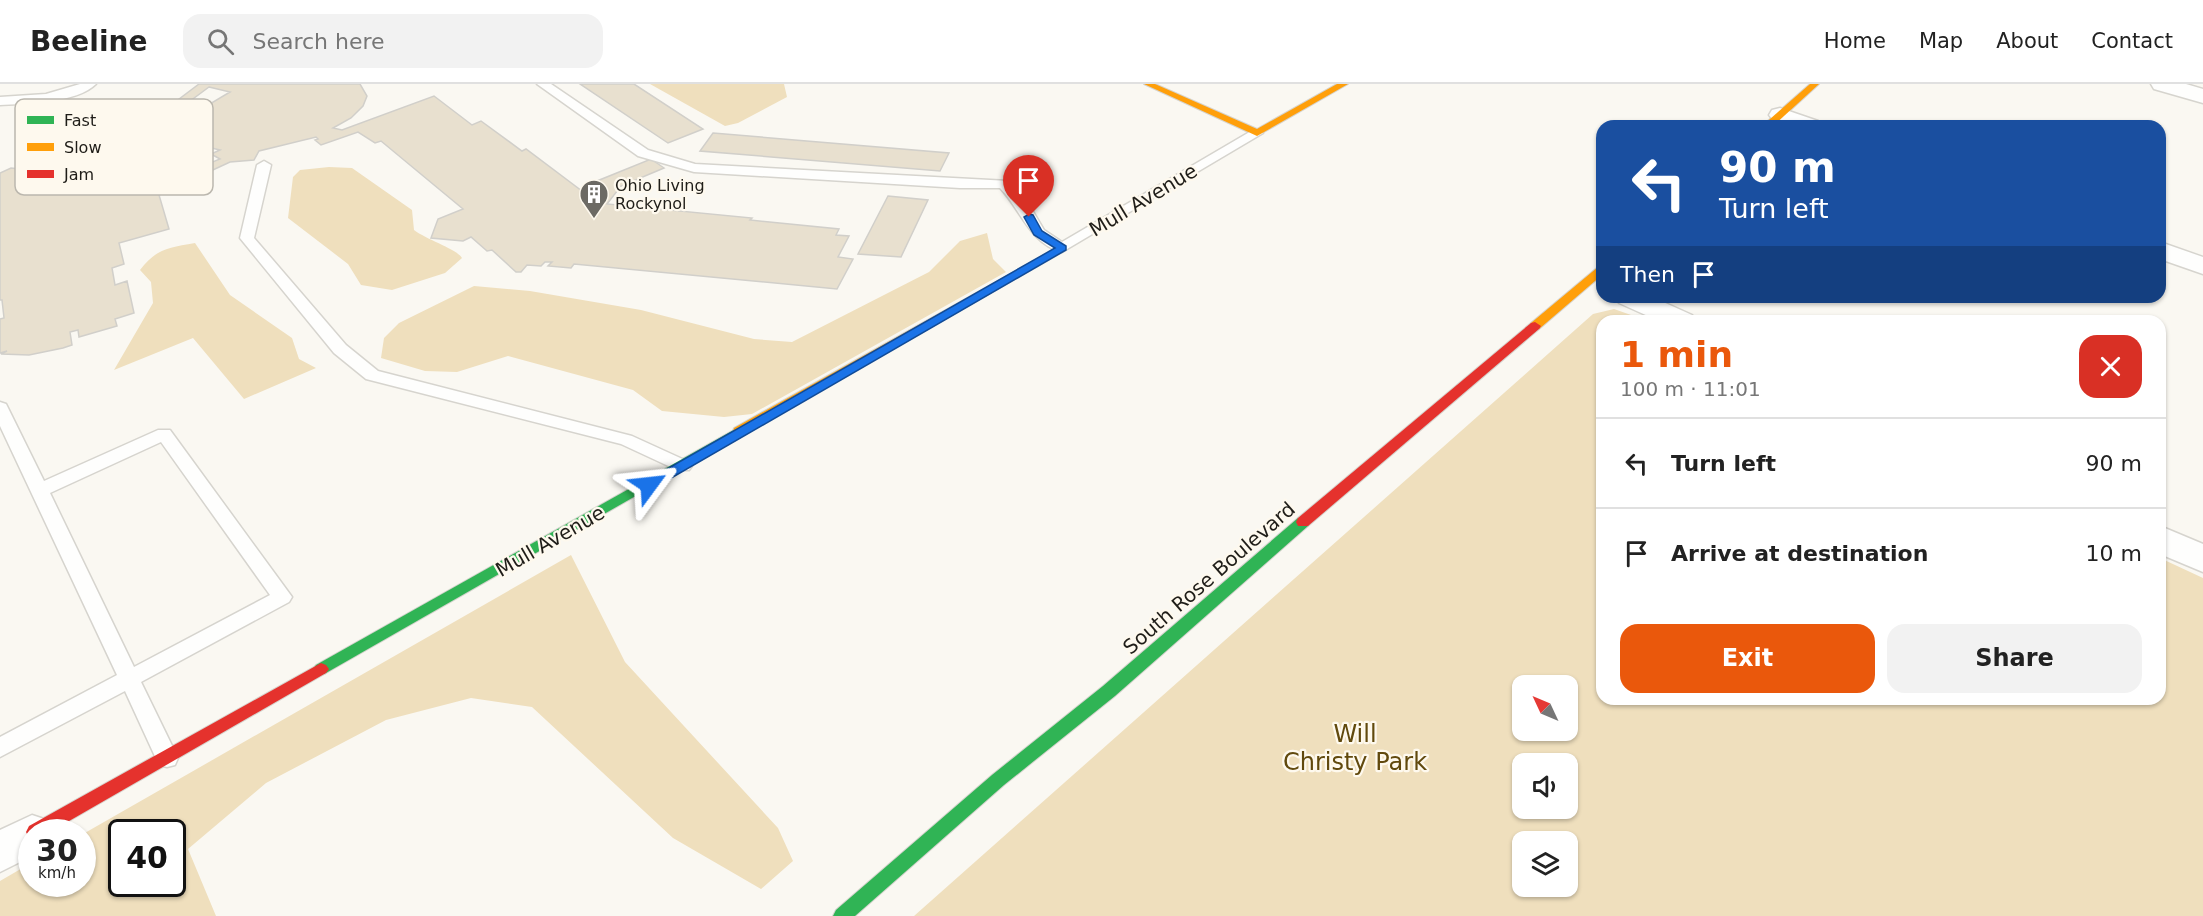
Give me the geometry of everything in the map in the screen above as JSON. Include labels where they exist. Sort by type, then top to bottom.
[{"type":"street","points":[[1148,84],[1257,133]]},
{"type":"street","name":"Mull Avenue","points":[[1257,133],[1344,84]]},
{"type":"street","points":[[1773,120],[1815,84]]},
{"type":"street","points":[[2162,84],[2203,96]]},
{"type":"street","name":"Mull Avenue","points":[[58,819],[683,466],[1062,248]]},
{"type":"street","points":[[2166,252],[2203,266]]},
{"type":"street","name":"South Rose Boulevard","points":[[842,916],[998,780],[1109,691],[1316,511],[1596,280]]},
{"type":"street","points":[[1642,303],[1669,315]]},
{"type":"street","points":[[2166,542],[2203,559]]},
{"type":"street","name":"Mull Avenue","points":[[0,852],[18,842]]},
{"type":"lane","points":[[42,99],[75,91],[90,84]]},
{"type":"lane","points":[[543,84],[643,153],[694,168],[960,184],[1004,184],[1020,201],[1038,233],[1062,248]]},
{"type":"lane","name":"Mull Avenue","points":[[1062,248],[1257,133]]},
{"type":"lane","points":[[264,165],[247,238],[340,349],[372,375],[626,440],[683,466]]},
{"type":"lane","points":[[0,408],[167,758]]},
{"type":"lane","points":[[0,748],[282,597],[164,434],[39,491]]},
{"type":"green space","points":[[650,84],[784,84],[787,97],[738,123],[725,126]]},
{"type":"green space","points":[[329,167],[352,168],[412,210],[414,230],[454,251],[462,258],[445,273],[392,290],[361,285],[348,264],[288,218],[293,177],[300,170]]},
{"type":"green space","points":[[987,233],[993,259],[1006,272],[752,414],[724,417],[662,411],[633,390],[508,356],[457,372],[425,371],[381,358],[384,338],[399,323],[474,286],[530,291],[641,310],[754,339],[792,342],[929,272],[960,241]]},
{"type":"green space","points":[[195,243],[230,295],[292,338],[299,359],[316,368],[244,399],[193,338],[114,370],[153,303],[151,282],[140,270],[152,257],[164,250]]},
{"type":"green space","name":"Will Christy Park","points":[[1614,309],[1631,315],[1596,315],[1596,705],[2166,705],[2166,561],[2203,578],[2203,916],[914,916],[1593,314]]},
{"type":"green space","points":[[571,555],[625,662],[778,828],[793,861],[761,889],[673,838],[532,707],[471,698],[386,720],[266,783],[188,849],[216,916],[0,916],[0,881],[18,871],[18,897],[96,897],[96,827],[108,820],[108,897],[186,897],[186,819],[109,819]]},
{"type":"building","name":"Ohio Living Rockynol","points":[[199,84],[360,84],[367,96],[363,106],[351,118],[333,128],[342,130],[434,96],[472,125],[481,121],[522,151],[526,149],[586,194],[597,181],[651,159],[664,168],[621,186],[607,204],[839,229],[836,235],[849,236],[838,257],[853,259],[837,289],[574,264],[571,268],[548,266],[552,262],[545,262],[541,266],[527,265],[521,272],[516,272],[492,250],[487,251],[471,237],[463,241],[431,238],[438,219],[463,209],[381,141],[375,143],[358,132],[321,145],[315,140],[318,139],[316,137],[259,151],[254,160],[230,162],[213,170],[213,162],[220,159],[213,153],[220,150],[213,148],[213,102],[230,92],[209,87],[193,99],[179,99]]},
{"type":"building","points":[[580,84],[634,84],[703,129],[668,143]]},
{"type":"building","points":[[713,133],[949,153],[940,171],[700,151]]},
{"type":"building","name":"Ohio Living Rockynol","points":[[15,168],[15,195],[159,195],[169,229],[119,243],[124,264],[112,268],[115,285],[127,281],[134,313],[115,319],[117,326],[79,337],[78,330],[70,332],[72,345],[63,348],[29,355],[1,354],[7,351],[0,353],[0,319],[4,318],[2,300],[0,300],[0,173]]},
{"type":"building","points":[[888,196],[928,200],[901,257],[858,254]]},
{"type":"traffic: fast","points":[[321,669],[739,431]]},
{"type":"traffic: fast","points":[[842,916],[998,780],[1109,691],[1303,522]]},
{"type":"traffic: slow","points":[[1148,84],[1257,133],[1344,84]]},
{"type":"traffic: slow","points":[[1774,120],[1815,84]]},
{"type":"traffic: slow","points":[[739,431],[1062,248]]},
{"type":"traffic: slow","points":[[1535,326],[1596,274]]},
{"type":"traffic: jam","points":[[1303,522],[1535,326]]},
{"type":"traffic: jam","points":[[58,819],[321,669]]},
{"type":"place","name":"Ohio Living Rockynol","points":[[594,220]]},
{"type":"route","points":[[649,485],[1062,248],[1038,233],[1029,217]]}]
